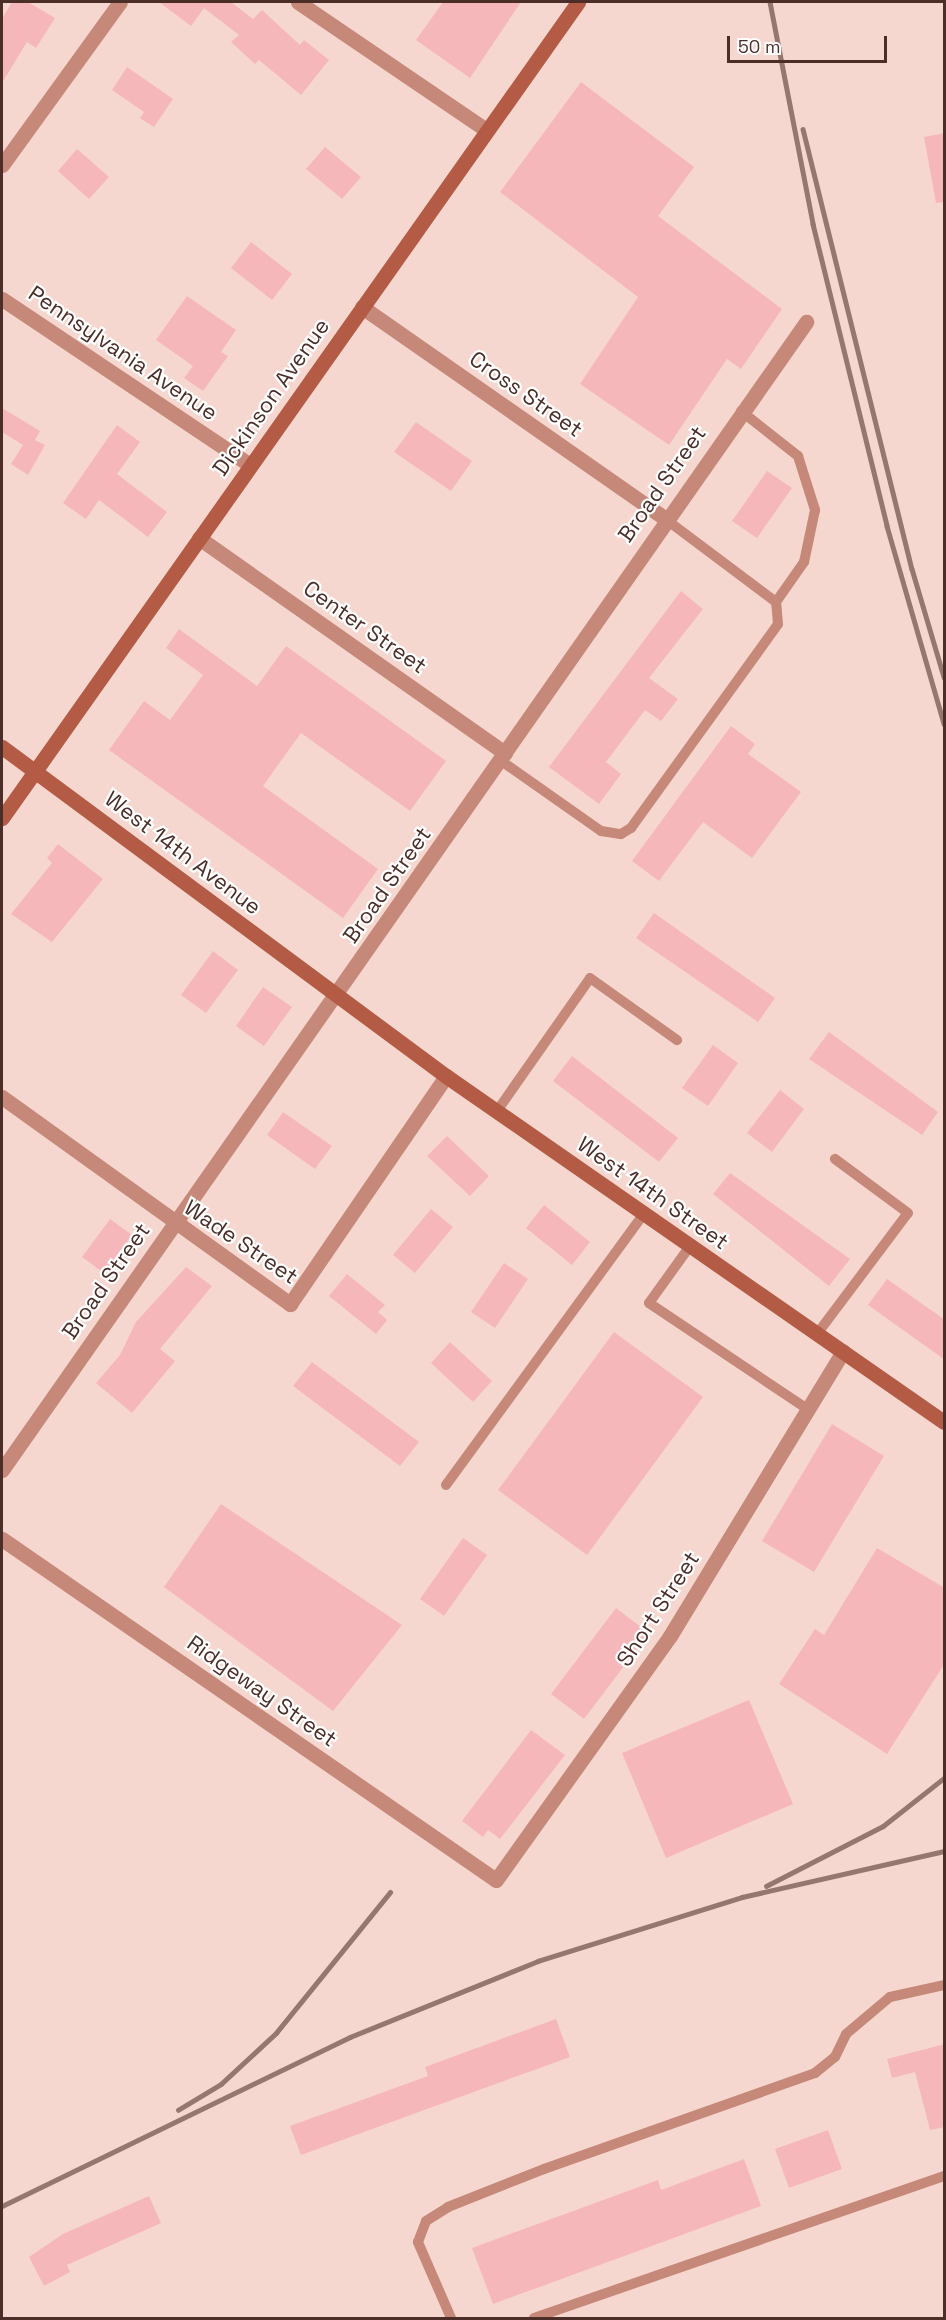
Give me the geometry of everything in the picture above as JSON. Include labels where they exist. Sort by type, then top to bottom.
[{"type":"street","points":[[2,165],[120,2]]},
{"type":"street","points":[[298,2],[486,130]]},
{"type":"street","name":"Dickinson Avenue","points":[[2,818],[578,2]]},
{"type":"street","name":"Pennsylvania Avenue","points":[[2,299],[250,465]]},
{"type":"street","name":"Cross Street","points":[[362,307],[664,518]]},
{"type":"street","name":"Broad Street","points":[[2,1470],[173,1224],[337,997],[664,518],[806,322]]},
{"type":"street","name":"Center Street","points":[[199,538],[503,757]]},
{"type":"street","name":"West 14th Avenue","points":[[2,747],[337,997]]},
{"type":"street","name":"West 14th Street","points":[[337,997],[496,1111],[945,1422]]},
{"type":"street","name":"Wade Street","points":[[2,1097],[173,1224],[291,1304],[446,1076]]},
{"type":"street","name":"Short Street","points":[[496,1880],[670,1636],[843,1352]]},
{"type":"street","name":"Ridgeway Street","points":[[2,1539],[496,1880]]},
{"type":"lane","points":[[503,757],[601,831],[621,834],[631,828],[778,624],[776,602],[804,562],[815,510],[798,456],[741,411]]},
{"type":"lane","points":[[664,518],[776,602]]},
{"type":"lane","points":[[496,1111],[590,978],[677,1040]]},
{"type":"lane","points":[[817,1335],[908,1212],[835,1159]]},
{"type":"lane","points":[[447,1485],[644,1213]]},
{"type":"lane","points":[[690,1246],[649,1303],[807,1408]]},
{"type":"lane","points":[[451,2319],[418,2242],[426,2221],[448,2206],[544,2169],[815,2073],[835,2056],[854,2027],[890,1997],[945,1985]]},
{"type":"lane","points":[[534,2319],[945,2176]]},
{"type":"building","points":[[12,2],[28,2],[55,18],[36,48],[27,42],[2,83],[2,19]]},
{"type":"building","points":[[159,2],[231,2],[253,19],[262,10],[300,45],[304,40],[329,60],[301,95],[259,60],[255,64],[231,42],[239,35],[204,8],[191,26]]},
{"type":"building","points":[[443,2],[521,2],[470,78],[416,40]]},
{"type":"building","points":[[127,67],[173,99],[154,127],[140,118],[144,112],[112,90]]},
{"type":"building","points":[[581,82],[694,167],[658,216],[782,309],[741,369],[727,359],[669,445],[580,384],[638,297],[500,192]]},
{"type":"building","points":[[945,133],[945,202],[936,203],[924,137]]},
{"type":"building","points":[[325,147],[361,177],[342,199],[306,169]]},
{"type":"building","points":[[77,149],[109,177],[89,199],[58,171]]},
{"type":"building","points":[[251,242],[292,274],[272,300],[231,268]]},
{"type":"building","points":[[187,296],[236,330],[221,352],[228,356],[203,391],[184,378],[193,366],[156,340]]},
{"type":"building","points":[[2,408],[40,431],[35,440],[45,445],[28,475],[11,464],[23,445],[2,432]]},
{"type":"building","points":[[416,422],[472,461],[451,491],[394,452]]},
{"type":"building","points":[[117,425],[140,442],[117,474],[167,512],[148,537],[99,500],[86,519],[63,503]]},
{"type":"building","points":[[767,471],[792,488],[757,538],[732,521]]},
{"type":"building","points":[[681,591],[703,609],[649,678],[678,699],[661,721],[645,710],[606,762],[621,774],[599,804],[549,767]]},
{"type":"building","points":[[179,629],[257,686],[286,646],[446,761],[410,811],[301,733],[263,786],[378,869],[343,918],[109,750],[144,701],[170,720],[203,675],[166,648]]},
{"type":"building","points":[[731,726],[755,744],[748,754],[801,792],[752,858],[703,822],[659,881],[632,861]]},
{"type":"building","points":[[58,844],[103,879],[52,942],[11,914],[52,863],[47,858]]},
{"type":"building","points":[[654,913],[775,998],[758,1022],[636,938]]},
{"type":"building","points":[[213,951],[238,970],[206,1013],[181,995]]},
{"type":"building","points":[[263,987],[292,1007],[264,1046],[236,1026]]},
{"type":"building","points":[[829,1032],[938,1112],[922,1135],[809,1059]]},
{"type":"building","points":[[713,1045],[738,1063],[708,1106],[682,1088]]},
{"type":"building","points":[[572,1056],[678,1138],[659,1162],[553,1081]]},
{"type":"building","points":[[780,1090],[804,1109],[772,1152],[747,1133]]},
{"type":"building","points":[[283,1112],[332,1146],[315,1169],[267,1135]]},
{"type":"building","points":[[447,1136],[489,1176],[470,1196],[427,1156]]},
{"type":"building","points":[[730,1173],[850,1259],[829,1286],[713,1194]]},
{"type":"building","points":[[544,1205],[590,1242],[572,1265],[526,1228]]},
{"type":"building","points":[[431,1209],[453,1227],[415,1273],[393,1255]]},
{"type":"building","points":[[110,1219],[132,1235],[104,1273],[82,1257]]},
{"type":"building","points":[[504,1263],[528,1279],[495,1328],[471,1312]]},
{"type":"building","points":[[186,1267],[212,1286],[160,1349],[175,1361],[132,1413],[96,1383],[120,1355],[136,1322]]},
{"type":"building","points":[[347,1274],[385,1305],[378,1312],[387,1320],[376,1334],[329,1296]]},
{"type":"building","points":[[887,1279],[945,1320],[945,1360],[868,1305]]},
{"type":"building","points":[[614,1332],[703,1397],[587,1555],[498,1490]]},
{"type":"building","points":[[450,1342],[492,1381],[473,1402],[431,1363]]},
{"type":"building","points":[[312,1362],[419,1442],[400,1466],[293,1386]]},
{"type":"building","points":[[832,1424],[884,1456],[814,1572],[762,1541]]},
{"type":"building","points":[[221,1504],[402,1625],[333,1711],[164,1587]]},
{"type":"building","points":[[463,1538],[487,1555],[444,1616],[420,1599]]},
{"type":"building","points":[[877,1548],[945,1588],[945,1663],[887,1754],[779,1684],[815,1629],[824,1635]]},
{"type":"building","points":[[616,1608],[649,1633],[584,1719],[551,1694]]},
{"type":"building","points":[[749,1700],[793,1804],[666,1858],[622,1753]]},
{"type":"building","points":[[531,1730],[565,1755],[500,1839],[488,1830],[483,1837],[462,1821]]},
{"type":"building","points":[[556,2019],[570,2057],[301,2155],[290,2126],[428,2076],[425,2067]]},
{"type":"building","points":[[945,2044],[945,2127],[930,2130],[915,2072],[892,2078],[887,2059]]},
{"type":"building","points":[[828,2130],[842,2169],[789,2188],[775,2149]]},
{"type":"building","points":[[744,2159],[761,2206],[493,2304],[472,2248],[658,2180],[661,2190]]},
{"type":"building","points":[[149,2196],[161,2223],[67,2265],[70,2272],[44,2286],[29,2257],[63,2234]]},
{"type":"railway","points":[[770,2],[813,224],[887,526],[944,724]]},
{"type":"railway","points":[[803,129],[912,569],[944,677]]},
{"type":"railway","points":[[766,1886],[883,1826],[944,1778]]},
{"type":"railway","points":[[2,2206],[350,2037],[538,1961],[742,1897],[944,1851]]},
{"type":"railway","points":[[178,2110],[221,2084],[276,2033],[390,1892]]}]
